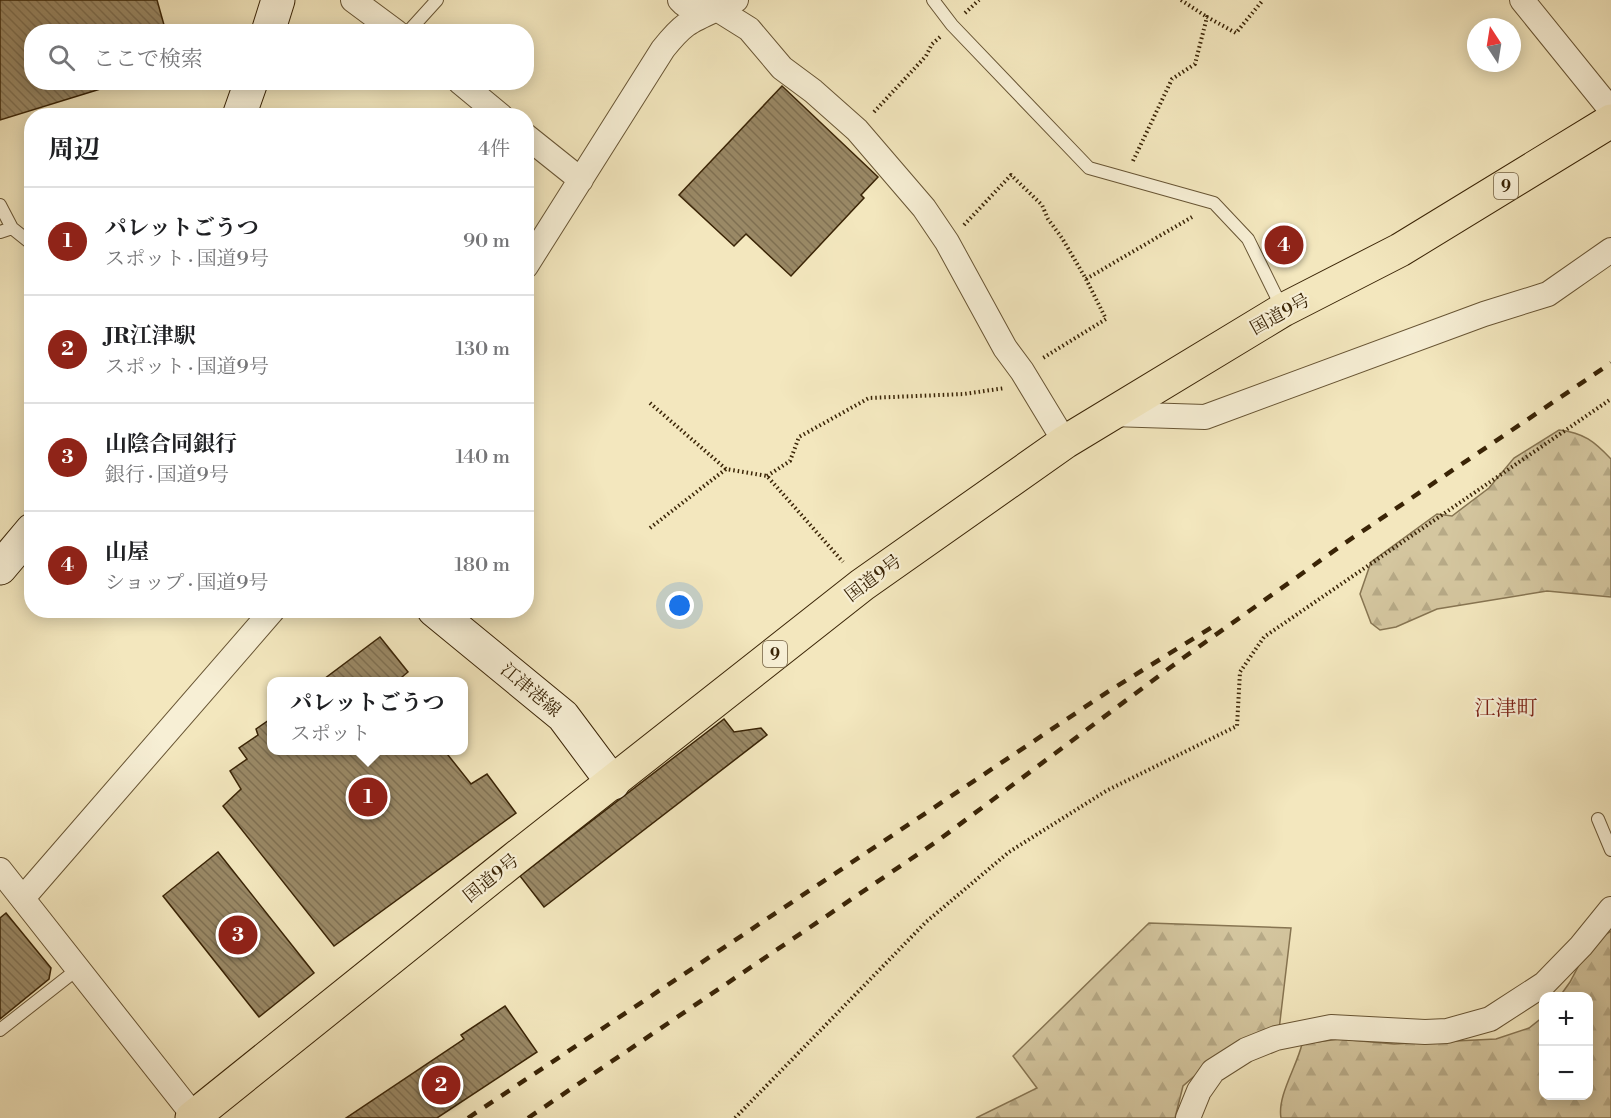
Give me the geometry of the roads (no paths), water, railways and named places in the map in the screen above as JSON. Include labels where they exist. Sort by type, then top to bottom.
[{"type":"highway","name":"国道9号","points":[[193,1117],[513,860],[862,585],[1065,442],[1283,310],[1400,250],[1611,121]]},
{"type":"main road","points":[[270,24],[278,0]]},
{"type":"main road","points":[[0,568],[24,540]]},
{"type":"main road","name":"江津港線","points":[[444,618],[563,716],[613,783]]},
{"type":"street","points":[[353,0],[385,24]]},
{"type":"street","points":[[680,0],[684,4],[726,3],[782,68],[813,91],[857,130],[924,208],[947,242],[1005,348],[1065,442]]},
{"type":"street","points":[[1522,0],[1611,110]]},
{"type":"street","points":[[534,253],[663,50],[681,27],[726,3]]},
{"type":"street","points":[[470,90],[491,108]]},
{"type":"street","points":[[534,142],[581,180]]},
{"type":"street","points":[[1111,414],[1205,417],[1484,314],[1548,294],[1611,250]]},
{"type":"street","points":[[23,898],[266,618]]},
{"type":"street","points":[[0,870],[79,968],[193,1117]]},
{"type":"street","points":[[1188,1118],[1199,1091],[1213,1071],[1246,1050],[1276,1038],[1331,1027],[1417,1032],[1448,1031],[1491,1019],[1544,984],[1581,946],[1611,909]]},
{"type":"lane","points":[[415,24],[436,0]]},
{"type":"lane","points":[[933,0],[952,25],[1089,168],[1214,203],[1248,239],[1283,310]]},
{"type":"lane","points":[[0,205],[6,230],[24,240]]},
{"type":"lane","points":[[1598,819],[1611,850]]},
{"type":"lane","points":[[0,1030],[79,968]]},
{"type":"railway","points":[[528,1118],[936,842],[1183,658],[1345,543],[1611,363]]},
{"type":"railway","points":[[468,1118],[1109,691],[1217,624]]},
{"type":"place","name":"山屋","points":[[1284,245]]},
{"type":"place","name":"パレットごうつ","points":[[368,797]]},
{"type":"place","name":"山陰合同銀行","points":[[238,935]]},
{"type":"place","name":"JR江津駅","points":[[441,1085]]},
{"type":"district","name":"江津町","points":[[1506,708]]}]
